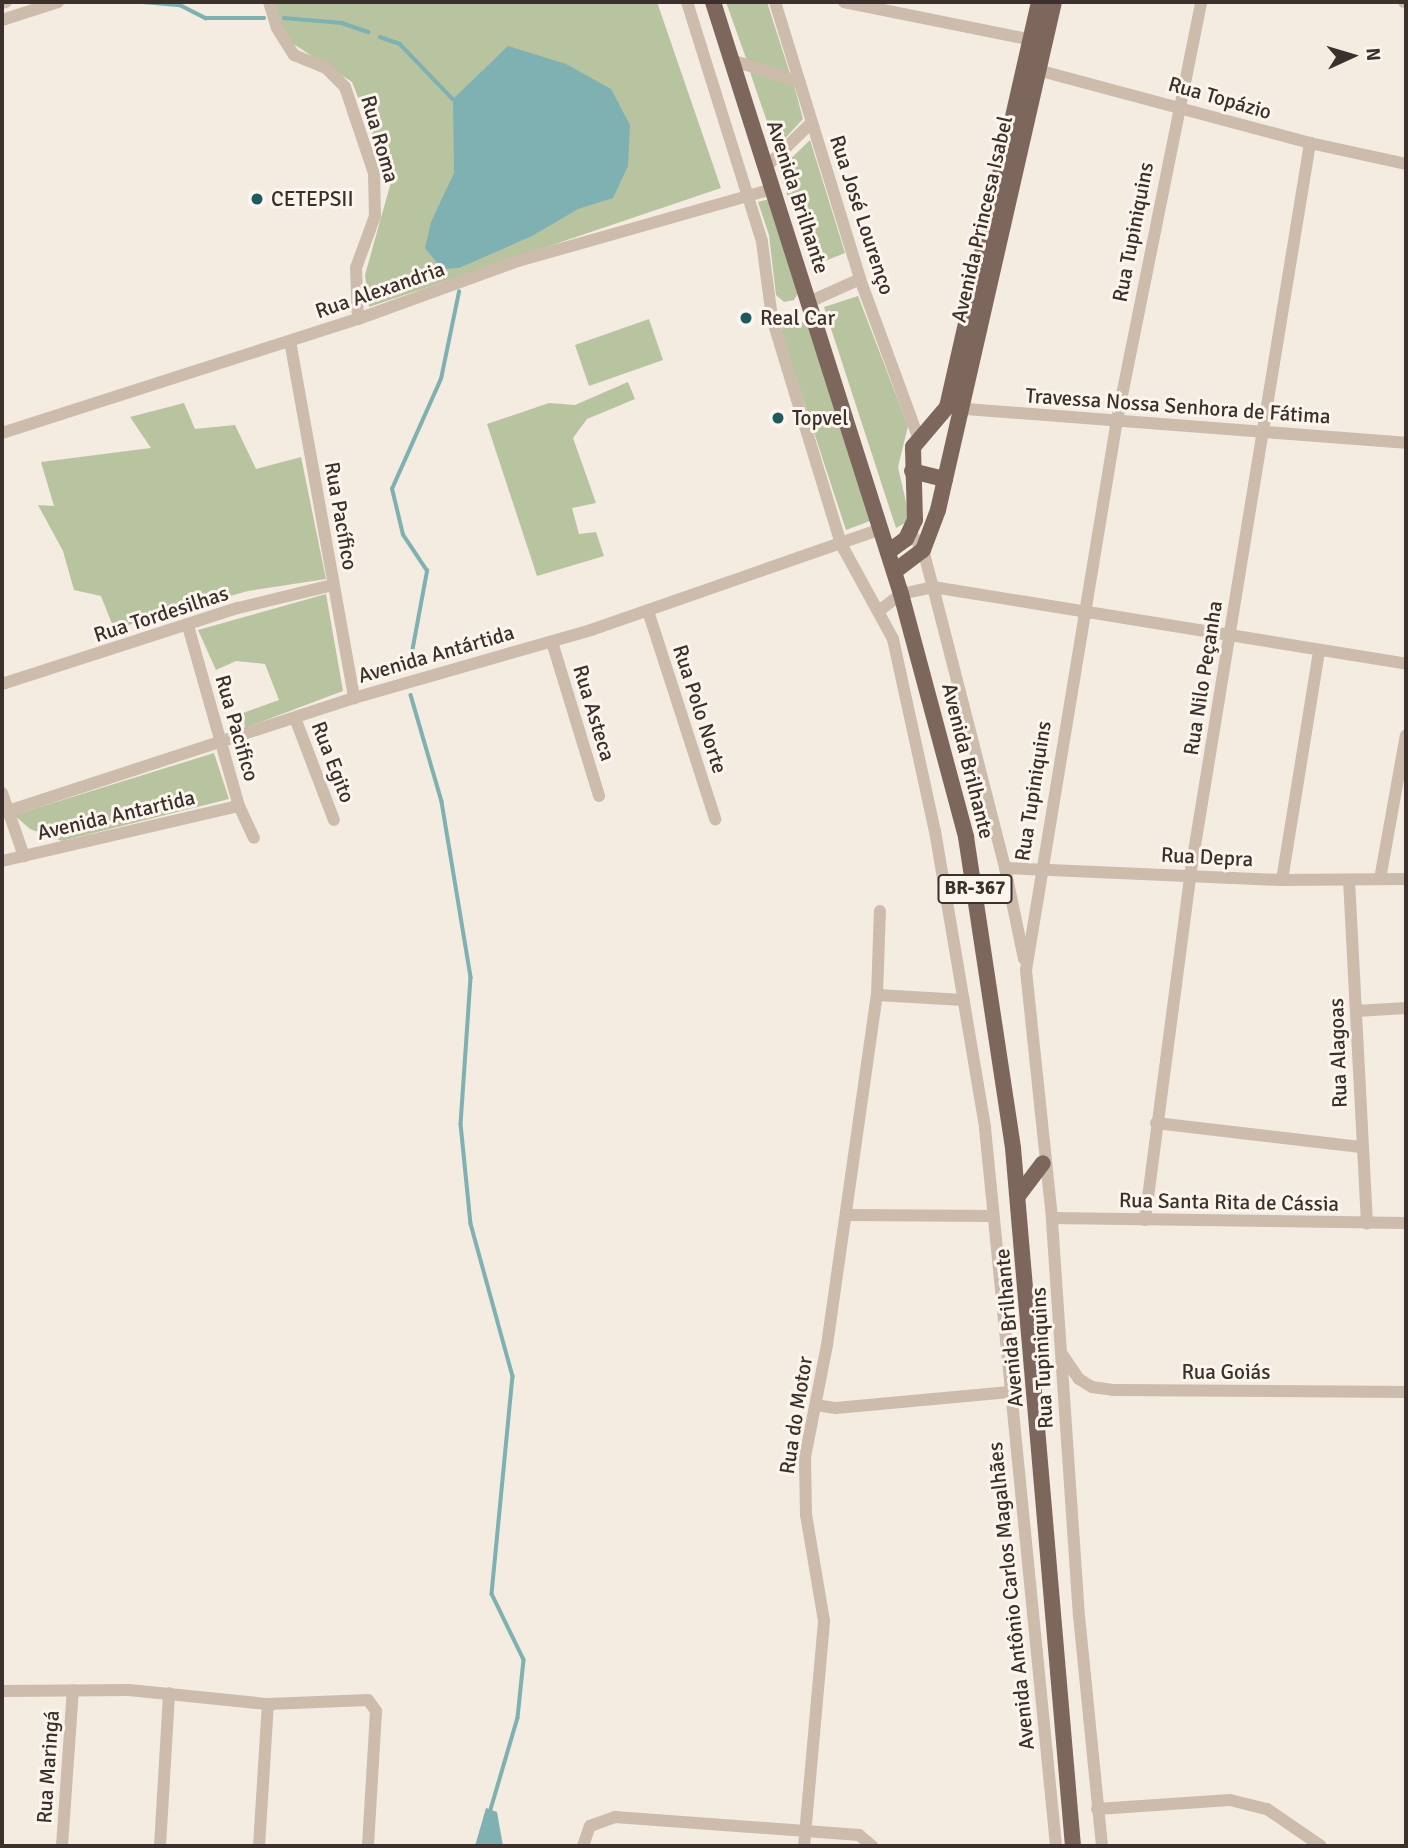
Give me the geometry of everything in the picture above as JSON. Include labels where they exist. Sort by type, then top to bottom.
[{"type":"main road","name":"Avenida Brilhante","points":[[713,2],[895,571],[966,837],[1018,1196],[1073,1846]]},
{"type":"main road","name":"Avenida Princesa Isabel","points":[[1038,41],[1039,2]]},
{"type":"main road","name":"Avenida Princesa Isabel","points":[[944,479],[952,446],[954,408],[970,332],[1038,41],[1054,2]]},
{"type":"main road","name":"Avenida Princesa Isabel","points":[[922,437],[954,408]]},
{"type":"main road","points":[[888,552],[910,532],[915,520],[912,451],[922,437],[952,446]]},
{"type":"main road","points":[[895,571],[923,550],[944,479],[912,471]]},
{"type":"main road","points":[[1018,1196],[1043,1163]]},
{"type":"street","points":[[14,2],[18,15]]},
{"type":"street","points":[[2,20],[58,2]]},
{"type":"street","name":"Rua Roma","points":[[269,2],[276,28],[294,55],[326,68],[345,87],[374,173],[375,216],[356,268],[358,319]]},
{"type":"street","name":"Avenida Antônio Carlos Magalhães","points":[[687,2],[762,242],[772,318],[785,365],[841,544],[880,610],[893,639],[919,755],[964,1000],[993,1216],[1056,1846]]},
{"type":"street","name":"Rua José Lourenço","points":[[775,2],[860,279],[922,437]]},
{"type":"street","points":[[844,2],[1038,41]]},
{"type":"street","name":"Rua Tupiniquins","points":[[1102,1846],[1052,1217],[1043,1163],[1026,970],[1040,869],[1117,420],[1177,106],[1201,2]]},
{"type":"street","points":[[731,60],[800,82]]},
{"type":"street","name":"Rua Topázio","points":[[1032,68],[1310,143],[1406,164]]},
{"type":"street","points":[[766,167],[812,122]]},
{"type":"street","name":"Rua Nilo Peçanha","points":[[1145,1220],[1190,876],[1310,143]]},
{"type":"street","name":"Rua Alexandria","points":[[2,433],[358,319],[518,261],[772,189]]},
{"type":"street","points":[[809,302],[860,279]]},
{"type":"street","name":"Rua Pacífico","points":[[290,341],[354,698]]},
{"type":"street","name":"Travessa Nossa Senhora de Fátima","points":[[954,408],[1406,443]]},
{"type":"street","name":"Avenida Antártida","points":[[5,812],[221,745],[354,698],[552,642],[648,611],[881,529]]},
{"type":"street","points":[[910,532],[923,550],[933,587],[1005,868],[1026,970]]},
{"type":"street","name":"Rua Tordesilhas","points":[[2,684],[333,584]]},
{"type":"street","points":[[880,610],[901,594],[933,587],[1319,652],[1406,664]]},
{"type":"street","name":"Rua Polo Norte","points":[[648,611],[715,819]]},
{"type":"street","name":"Rua Pacifico","points":[[188,626],[239,806],[254,838]]},
{"type":"street","name":"Rua Asteca","points":[[552,642],[599,796]]},
{"type":"street","points":[[1282,880],[1319,652]]},
{"type":"street","name":"Rua Egito","points":[[295,718],[334,820]]},
{"type":"street","points":[[1380,880],[1406,735]]},
{"type":"street","points":[[2,793],[5,812],[24,856]]},
{"type":"street","name":"Avenida Antartida","points":[[2,861],[239,806]]},
{"type":"street","name":"Rua Depra","points":[[1005,868],[1282,880],[1406,879]]},
{"type":"street","name":"Rua Alagoas","points":[[1349,880],[1367,1224]]},
{"type":"street","name":"Rua do Motor","points":[[804,1846],[824,1621],[804,1493],[805,1457],[816,1405],[846,1215],[877,995],[880,911]]},
{"type":"street","points":[[877,995],[964,1000]]},
{"type":"street","points":[[1356,1011],[1406,1008]]},
{"type":"street","points":[[1156,1123],[1361,1147]]},
{"type":"street","points":[[846,1215],[993,1216]]},
{"type":"street","name":"Rua Santa Rita de Cássia","points":[[1052,1217],[1406,1223]]},
{"type":"street","name":"Rua Goiás","points":[[1061,1353],[1079,1379],[1092,1387],[1113,1390],[1406,1392]]},
{"type":"street","points":[[816,1405],[836,1408],[1009,1392]]},
{"type":"street","points":[[1032,1593],[1032,1581],[1049,1552]]},
{"type":"street","name":"Rua Maringá","points":[[62,1846],[73,1690]]},
{"type":"street","points":[[2,1691],[169,1693],[268,1704],[368,1700],[376,1711],[368,1846]]},
{"type":"street","points":[[160,1846],[169,1693]]},
{"type":"street","points":[[258,1846],[268,1704]]},
{"type":"street","points":[[1097,1809],[1230,1800],[1267,1810],[1321,1846]]},
{"type":"street","points":[[583,1846],[590,1826],[615,1817],[806,1829],[859,1835],[873,1846]]},
{"type":"green space","points":[[270,2],[657,2],[721,188],[369,307],[365,275],[391,182],[352,82],[278,34]]},
{"type":"green space","points":[[726,2],[767,2],[790,74],[747,61]]},
{"type":"green space","points":[[750,72],[794,85],[803,119],[776,148]]},
{"type":"green space","points":[[810,140],[845,253],[820,263],[810,262],[779,170]]},
{"type":"green space","points":[[769,199],[798,293],[794,300],[784,302],[776,295],[769,235],[758,202]]},
{"type":"green space","points":[[858,296],[908,426],[898,467],[910,520],[896,528],[824,307]]},
{"type":"green space","points":[[649,319],[663,360],[589,386],[575,345]]},
{"type":"green space","points":[[784,322],[808,323],[870,521],[846,530],[781,332]]},
{"type":"green space","points":[[628,382],[635,399],[587,419],[573,438],[596,503],[572,508],[579,534],[596,532],[604,556],[537,576],[487,424],[549,403],[575,405]]},
{"type":"green space","points":[[184,403],[195,429],[235,425],[256,469],[301,457],[326,579],[248,591],[114,629],[101,596],[74,590],[63,551],[38,505],[54,506],[41,462],[151,448],[130,417]]},
{"type":"green space","points":[[326,594],[343,691],[245,728],[243,713],[279,700],[265,664],[236,661],[216,670],[198,630]]},
{"type":"green space","points":[[214,753],[229,799],[62,841],[30,829],[14,815]]},
{"type":"water","points":[[508,46],[566,64],[611,89],[630,125],[628,166],[613,198],[578,209],[532,236],[459,268],[442,269],[425,248],[431,222],[454,173],[453,99]]},
{"type":"water","points":[[486,1808],[497,1812],[503,1846],[475,1846]]},
{"type":"waterway","points":[[143,2],[180,5],[206,18],[264,18]]},
{"type":"waterway","points":[[284,18],[342,23],[368,32]]},
{"type":"waterway","points":[[380,37],[400,44],[453,99]]},
{"type":"waterway","points":[[410,663],[427,571],[403,535],[392,489],[441,379],[459,292]]},
{"type":"waterway","points":[[411,695],[442,802],[471,978],[461,1124],[471,1224],[513,1376],[492,1594],[524,1660],[518,1718],[491,1810]]},
{"type":"place","name":"CETEPSII","points":[[257,199]]},
{"type":"place","name":"Real Car","points":[[746,318]]},
{"type":"place","name":"Topvel","points":[[778,418]]}]
